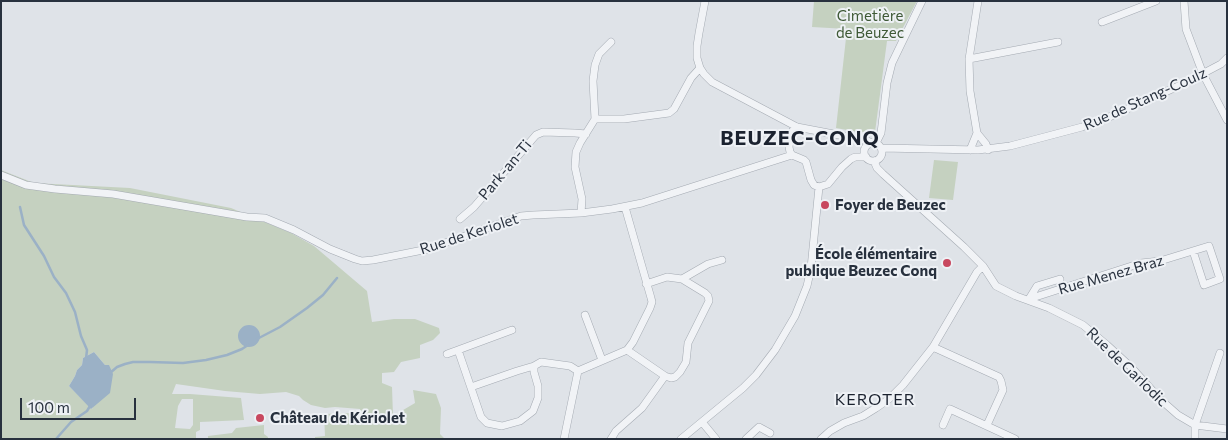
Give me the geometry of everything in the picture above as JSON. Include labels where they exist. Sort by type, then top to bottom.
[{"type":"street","points":[[596,119],[624,119],[669,114],[674,109],[690,78],[700,68],[697,58],[697,46],[705,1]]},
{"type":"street","points":[[877,145],[881,133],[887,83],[892,63],[922,1]]},
{"type":"street","points":[[978,1],[969,59],[970,91],[977,133],[986,144],[988,150]]},
{"type":"street","points":[[1102,22],[1156,1]]},
{"type":"street","points":[[1184,1],[1186,30],[1203,74],[1227,120]]},
{"type":"street","points":[[580,212],[582,199],[575,167],[576,152],[596,119],[593,82],[595,65],[599,54],[611,42]]},
{"type":"street","points":[[969,59],[1058,42]]},
{"type":"street","name":"Rue de Stang-Coulz","points":[[700,68],[712,82],[797,127],[865,140],[877,145],[988,150],[1082,127],[1107,118],[1184,84],[1221,64],[1227,58]]},
{"type":"street","points":[[797,127],[792,133],[789,147],[792,156],[806,162],[814,185],[819,187],[828,184],[855,157],[866,157],[874,161],[881,156],[882,151],[877,145],[870,143],[865,147],[866,157]]},
{"type":"street","name":"Park-an-Ti","points":[[460,218],[474,207],[536,135],[543,132],[586,134]]},
{"type":"street","points":[[970,150],[977,133]]},
{"type":"street","name":"Rue de Keriolet","points":[[1,175],[26,185],[113,194],[247,217],[265,218],[354,259],[373,260],[428,249],[521,216],[580,212],[625,207],[642,203],[792,156]]},
{"type":"street","name":"Rue de Garlodic","points":[[874,161],[877,168],[883,174],[983,266],[996,286],[1016,296],[1049,308],[1083,325],[1125,362],[1178,416],[1195,424],[1227,429]]},
{"type":"street","points":[[681,439],[756,375],[795,316],[807,286],[811,268],[819,187]]},
{"type":"street","points":[[471,387],[541,362],[570,366],[578,370],[627,350],[633,342],[652,302],[625,207]]},
{"type":"street","name":"Rue Menez Braz","points":[[1028,300],[1141,263],[1160,261],[1209,246],[1220,279],[1204,285],[1193,251]]},
{"type":"street","points":[[682,279],[708,264],[722,260]]},
{"type":"street","points":[[821,439],[844,423],[863,416],[876,408],[889,399],[903,385],[933,348],[977,272],[983,266]]},
{"type":"street","points":[[627,350],[665,376],[675,377],[686,362],[688,344],[709,301],[705,293],[682,279],[667,277],[646,284]]},
{"type":"street","points":[[1028,300],[1037,286],[1060,279]]},
{"type":"street","points":[[585,315],[602,360]]},
{"type":"street","points":[[446,354],[512,330]]},
{"type":"street","points":[[933,348],[998,377],[1001,381],[1002,390],[987,425]]},
{"type":"street","points":[[458,350],[481,417],[487,423],[502,426],[520,421],[533,411],[538,398],[534,366]]},
{"type":"street","points":[[1195,439],[1195,424],[1220,354]]},
{"type":"street","points":[[564,439],[578,370]]},
{"type":"street","points":[[611,439],[616,431],[642,408],[665,376]]},
{"type":"street","points":[[943,425],[950,409],[1015,439]]},
{"type":"street","points":[[702,422],[716,439]]},
{"type":"street","points":[[746,439],[759,427],[770,432]]},
{"type":"green space","name":"Cimetière de Beuzec","points":[[814,1],[917,1],[896,41],[887,41],[875,132],[858,132],[836,128],[847,29],[812,27]]},
{"type":"green space","points":[[934,160],[958,162],[953,200],[929,198]]},
{"type":"green space","points":[[1,170],[34,183],[130,188],[231,208],[291,233],[314,246],[367,291],[372,322],[415,319],[439,328],[440,333],[433,340],[420,345],[420,358],[401,362],[394,372],[382,373],[382,383],[392,387],[393,416],[415,403],[413,390],[436,394],[441,408],[440,434],[445,439],[315,439],[315,437],[325,436],[324,414],[353,413],[354,419],[361,418],[360,409],[325,408],[311,405],[299,396],[286,392],[260,394],[176,384],[172,394],[241,398],[244,420],[200,422],[200,430],[196,432],[196,439],[1,439]],"holes":[[[94,352],[105,365],[92,409],[69,386],[77,370],[82,365],[83,358]],[[182,399],[193,399],[193,425],[190,429],[175,428],[178,406]]]},
{"type":"green space","points":[[264,425],[264,434],[268,439],[208,439],[208,436],[232,433],[236,428]]},
{"type":"water","points":[[249,325],[259,332],[260,336],[253,346],[249,347],[239,340],[238,336],[245,326]]},
{"type":"water","points":[[94,352],[105,365],[109,365],[113,374],[110,393],[91,409],[69,386],[77,370],[82,365],[83,358]]},
{"type":"waterway","points":[[20,207],[24,225],[44,256],[54,277],[66,293],[75,312],[81,336],[87,350],[86,359]]},
{"type":"waterway","points":[[257,339],[280,327],[307,308],[323,295],[337,278]]},
{"type":"waterway","points":[[110,373],[117,367],[133,362],[183,363],[206,360],[227,355],[248,345]]},
{"type":"waterway","points":[[56,439],[71,422],[87,411],[90,406]]},
{"type":"place","name":"Foyer de Beuzec","points":[[825,205]]},
{"type":"place","name":"École élémentaire publique Beuzec Conq","points":[[947,263]]},
{"type":"place","name":"Château de Kériolet","points":[[260,418]]},
{"type":"district","name":"BEUZEC-CONQ","points":[[800,138]]},
{"type":"district","name":"KEROTER","points":[[875,400]]}]
